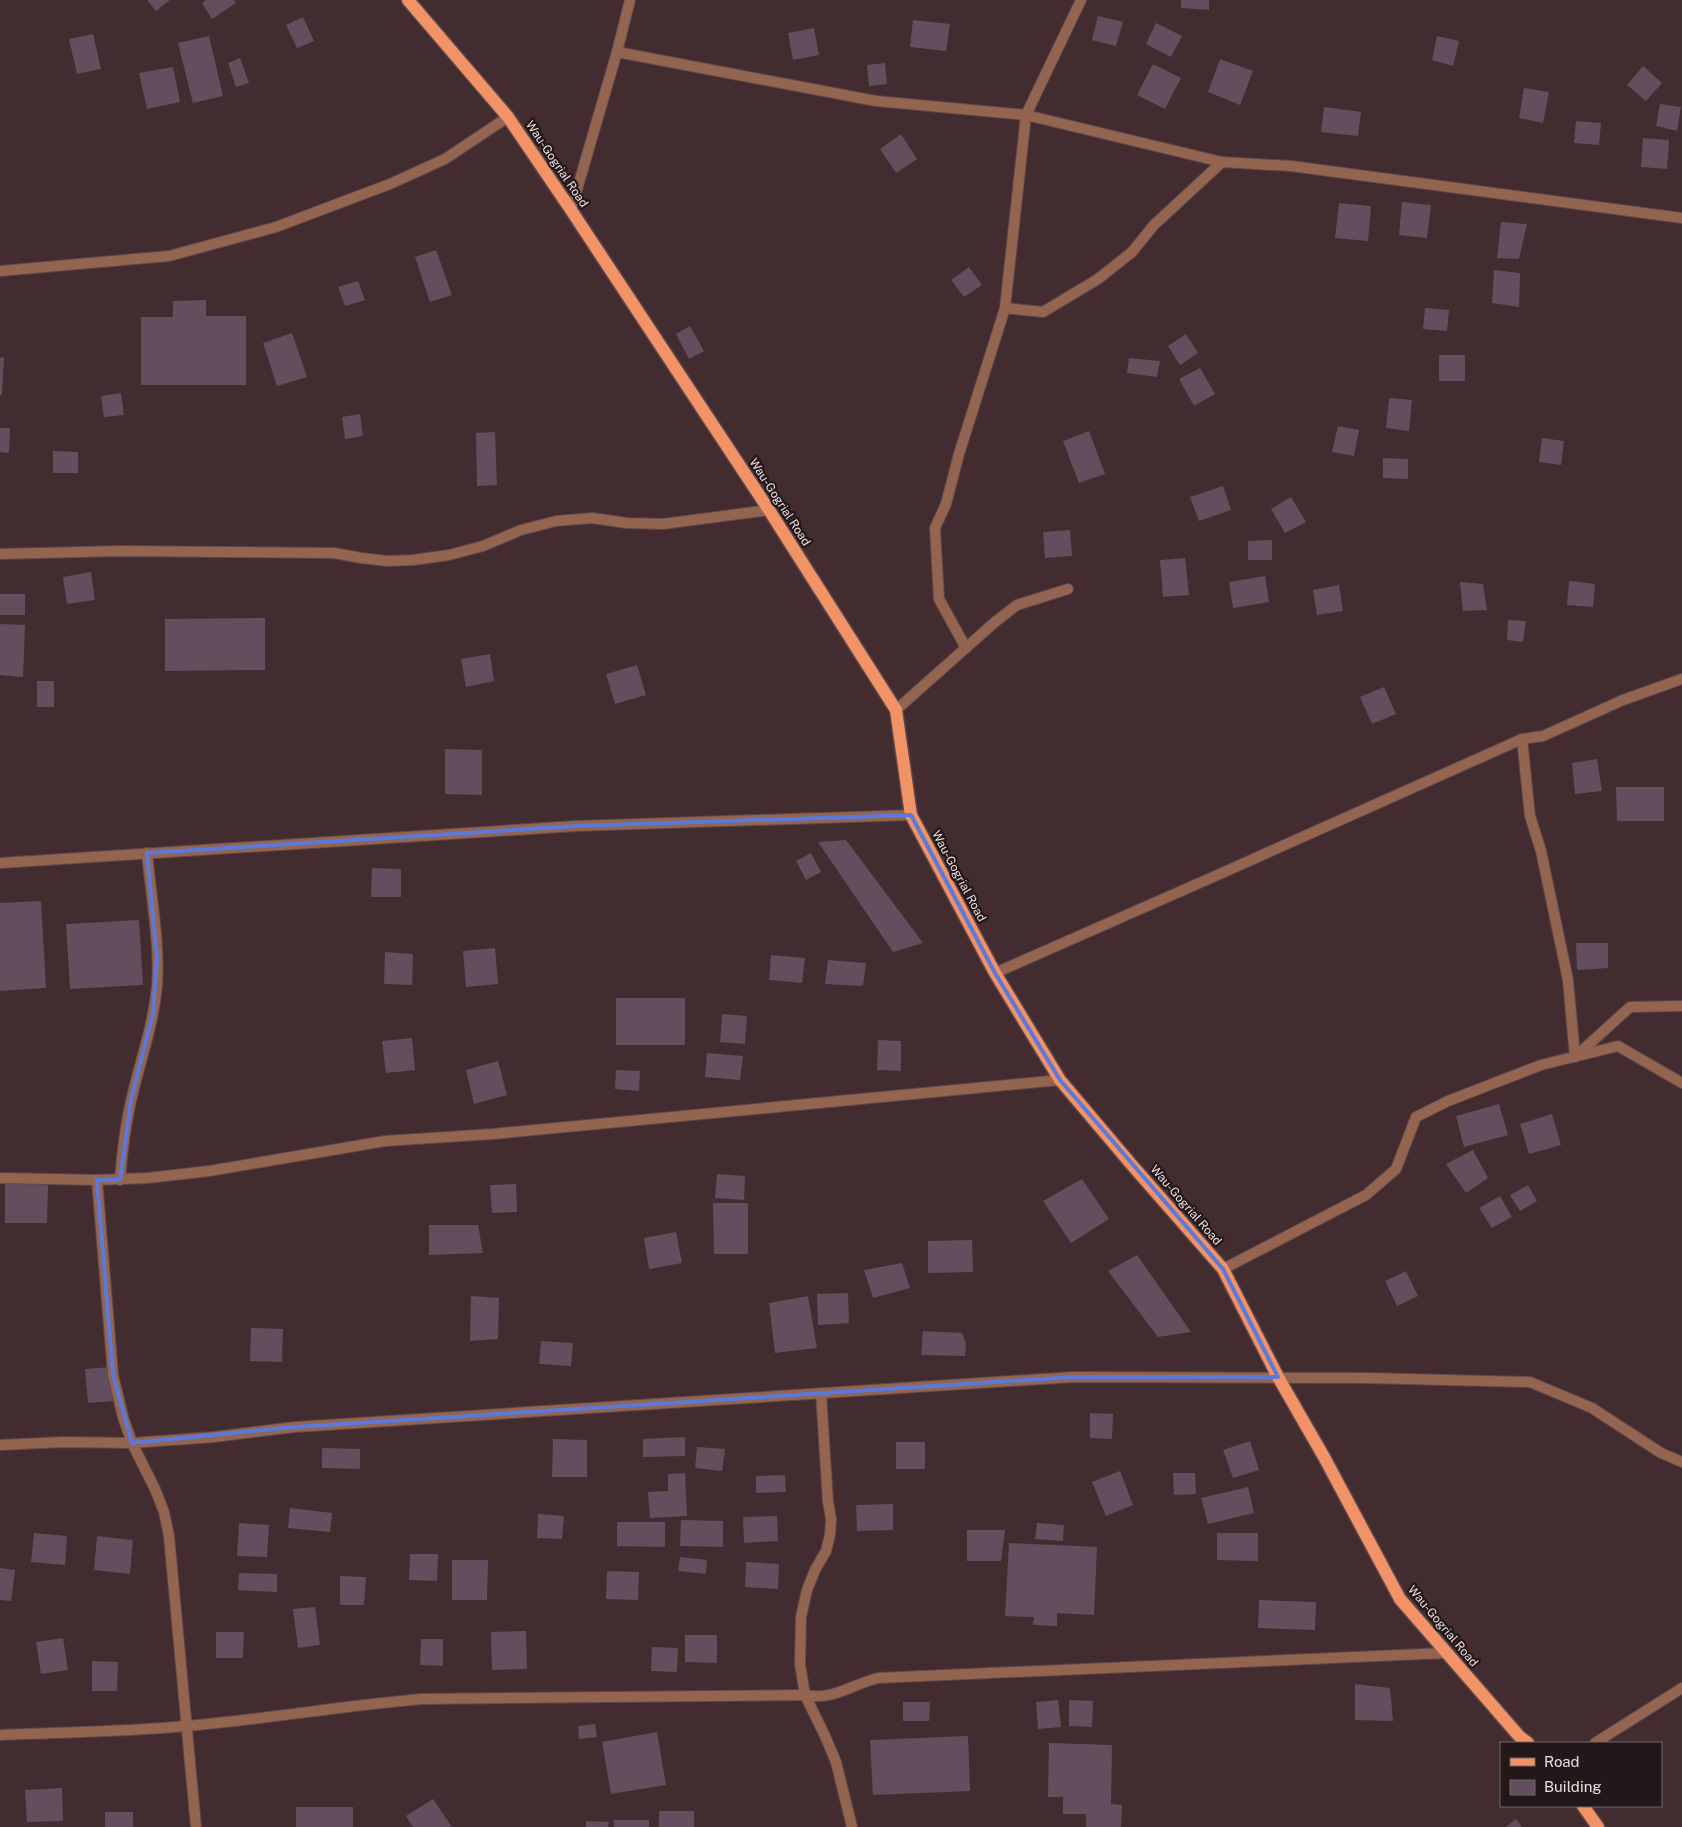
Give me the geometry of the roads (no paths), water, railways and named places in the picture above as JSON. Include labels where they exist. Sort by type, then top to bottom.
[{"type":"main road","name":"Wau-Gogrial Road","points":[[408,0],[508,117],[572,210],[769,510],[896,710],[911,814],[995,973],[1060,1080],[1223,1268],[1278,1377],[1324,1457],[1400,1599],[1519,1736],[1527,1742]]},
{"type":"main road","points":[[1584,1807],[1598,1827]]},
{"type":"street","points":[[572,210],[630,0]]},
{"type":"street","points":[[966,648],[940,599],[935,528],[946,504],[959,454],[1005,308],[1026,115],[1081,0]]},
{"type":"street","points":[[617,52],[876,101],[1026,115],[1222,162],[1291,166],[1682,218]]},
{"type":"street","points":[[0,271],[169,256],[276,227],[390,184],[437,162],[508,117]]},
{"type":"street","points":[[1005,308],[1043,312],[1098,279],[1132,252],[1154,225],[1222,162]]},
{"type":"street","points":[[0,554],[120,551],[334,553],[378,560],[413,560],[449,555],[483,546],[521,530],[556,521],[592,518],[627,523],[663,524],[769,510]]},
{"type":"street","points":[[896,710],[995,622],[1017,606],[1068,589]]},
{"type":"street","points":[[995,973],[1214,878],[1522,739],[1543,736],[1623,700],[1682,679]]},
{"type":"street","points":[[1522,739],[1530,816],[1541,851],[1568,980],[1575,1057]]},
{"type":"street","points":[[0,863],[576,826],[911,814]]},
{"type":"street","points":[[120,1180],[131,1100],[149,1036],[157,985],[157,958],[147,853]]},
{"type":"street","points":[[1575,1057],[1630,1007],[1682,1006]]},
{"type":"street","points":[[1223,1268],[1366,1195],[1396,1169],[1416,1117],[1448,1100],[1532,1069],[1618,1046],[1682,1083]]},
{"type":"street","points":[[0,1178],[120,1180],[218,1170],[385,1141],[492,1134],[1060,1080]]},
{"type":"street","points":[[97,1180],[113,1375],[123,1417],[132,1443],[164,1512],[169,1536],[196,1827]]},
{"type":"street","points":[[0,1445],[63,1442],[132,1443],[214,1437],[305,1426],[1074,1377],[1278,1377],[1530,1382],[1592,1408],[1661,1453],[1682,1462]]},
{"type":"street","points":[[821,1393],[828,1502],[831,1519],[830,1535],[826,1551],[815,1570],[807,1590],[801,1617],[800,1664],[806,1695],[836,1762],[852,1827]]},
{"type":"street","points":[[0,1735],[100,1732],[186,1726],[362,1704],[421,1699],[806,1695],[824,1697],[862,1682],[878,1678],[1446,1653]]},
{"type":"street","points":[[1597,1742],[1682,1688]]}]
